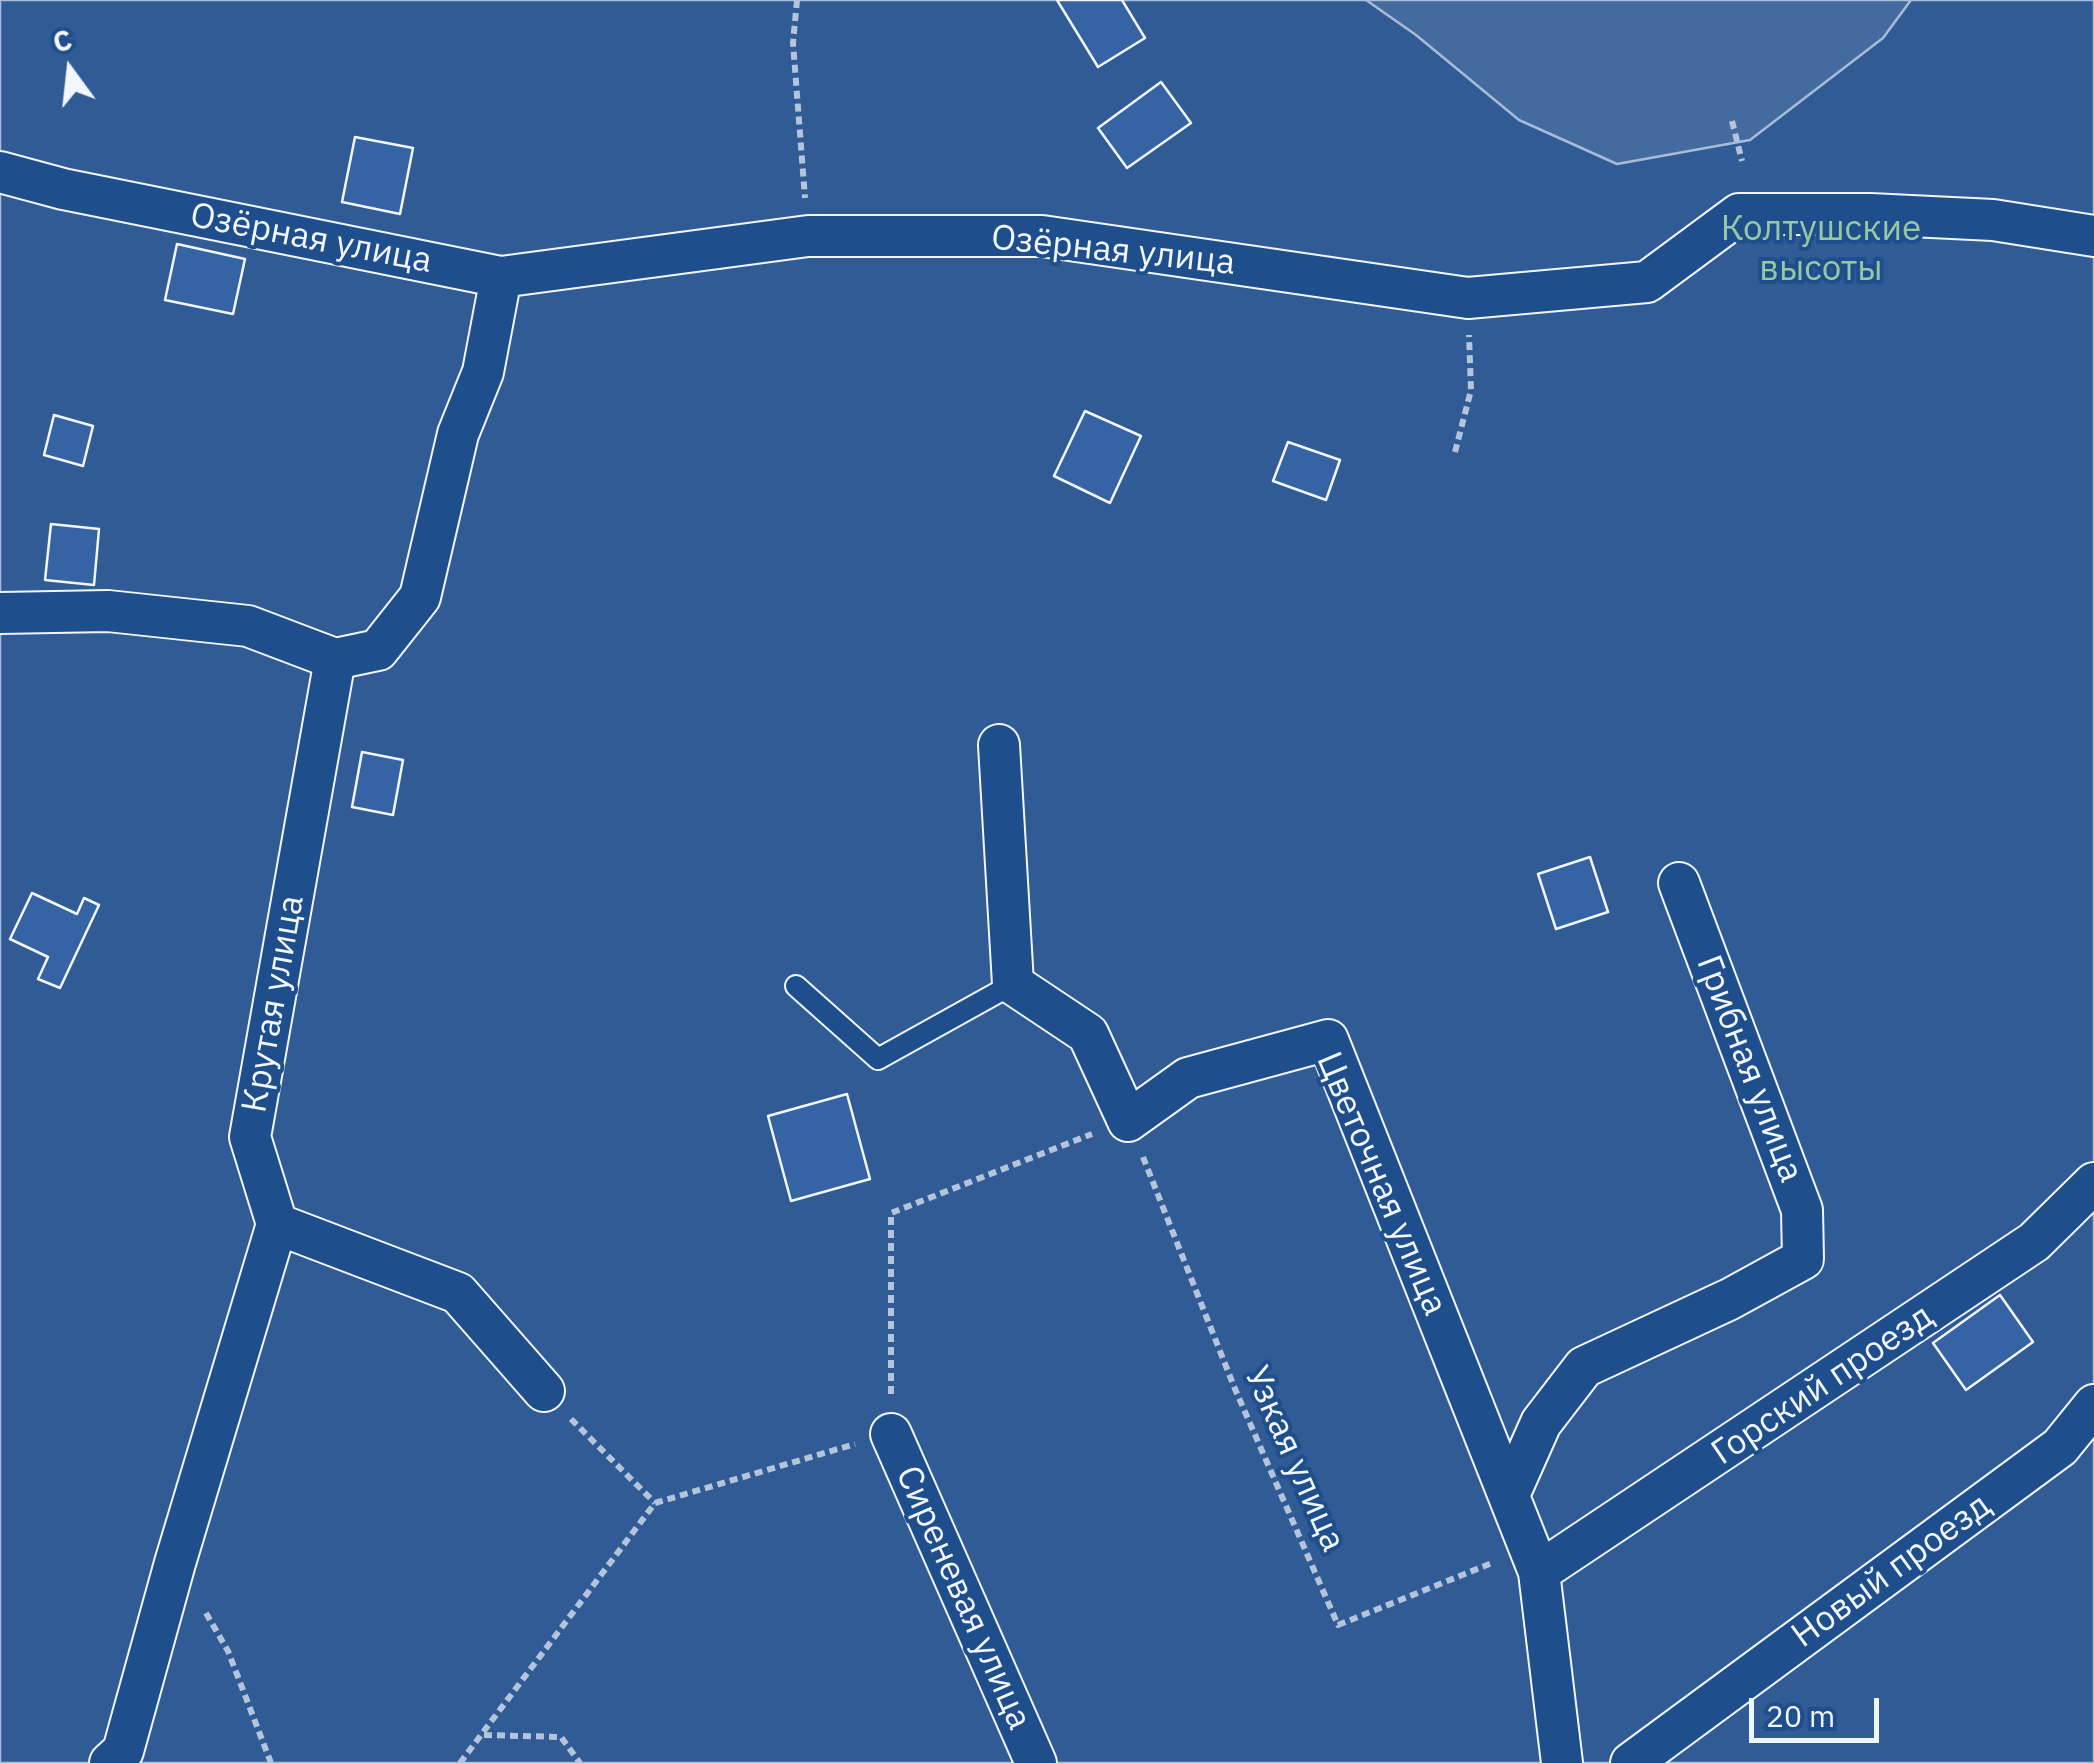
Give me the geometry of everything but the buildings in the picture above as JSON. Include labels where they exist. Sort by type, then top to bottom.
[{"type":"street","name":"Озёрная улица","points":[[0,172],[64,189],[500,277],[808,236],[1042,236],[1468,298],[1647,282],[1740,214],[1870,214],[1993,220],[2094,236]]},
{"type":"street","points":[[0,612],[108,610],[248,626],[335,659],[378,650],[420,597],[458,434],[483,372],[500,277]]},
{"type":"street","name":"Крутая улица","points":[[277,1224],[250,1137],[335,659]]},
{"type":"street","points":[[999,745],[1014,984],[1088,1034],[1128,1121]]},
{"type":"street","name":"Грибная улица","points":[[1509,1496],[1541,1423],[1584,1367],[1730,1299],[1803,1258],[1802,1210],[1679,883]]},
{"type":"street","name":"Цветочная улица","points":[[1128,1121],[1188,1078],[1328,1040],[1535,1560],[1562,1763]]},
{"type":"street","name":"Горский проезд","points":[[1535,1560],[2034,1242],[2094,1183]]},
{"type":"street","points":[[110,1763],[123,1751],[277,1224],[458,1293],[544,1391]]},
{"type":"street","name":"Новый проезд","points":[[1631,1763],[2060,1447],[2094,1405]]},
{"type":"street","name":"Сиреневая улица","points":[[891,1434],[1036,1763]]},
{"type":"lane","points":[[796,986],[878,1060],[1014,984]]},
{"type":"path","points":[[797,0],[793,43],[808,236]]},
{"type":"path","points":[[1732,121],[1742,161]]},
{"type":"path","points":[[1455,452],[1471,390],[1468,298]]},
{"type":"path","points":[[460,1763],[655,1503],[891,1434],[890,1213],[1128,1121]]},
{"type":"path","name":"Узкая улица","points":[[1128,1121],[1235,1389],[1338,1625],[1535,1560]]},
{"type":"path","points":[[544,1391],[655,1503]]},
{"type":"path","points":[[175,1563],[228,1651],[271,1763]]},
{"type":"path","points":[[483,1736],[561,1737],[580,1763]]},
{"type":"green space","name":"Колтушские высоты","points":[[0,0],[2094,0],[2094,1763],[0,1763]]},
{"type":"shaded area","points":[[1366,0],[1911,0],[1883,38],[1750,140],[1617,164],[1519,120],[1416,35]]}]
